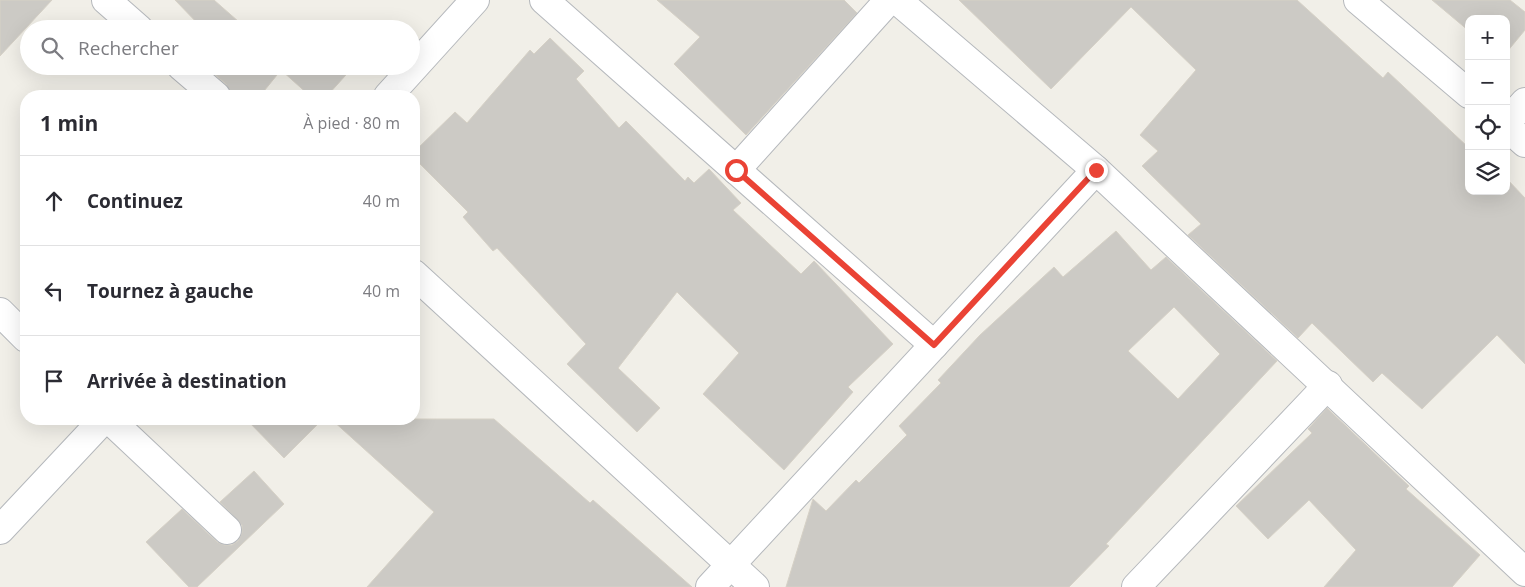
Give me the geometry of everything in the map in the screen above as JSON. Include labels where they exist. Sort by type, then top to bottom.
[{"type":"street","points":[[106,0],[129,20]]},
{"type":"street","points":[[420,61],[475,0]]},
{"type":"street","points":[[544,0],[934,345]]},
{"type":"street","points":[[736,170],[889,0]]},
{"type":"street","points":[[897,0],[1096,170],[1328,385],[1525,572]]},
{"type":"street","points":[[1358,0],[1465,91]]},
{"type":"street","points":[[192,75],[209,90]]},
{"type":"street","points":[[393,90],[407,75]]},
{"type":"street","points":[[1510,120],[1525,102]]},
{"type":"street","points":[[1510,129],[1525,142]]},
{"type":"street","points":[[710,587],[1096,170]]},
{"type":"street","points":[[420,280],[755,587]]},
{"type":"street","points":[[0,312],[20,332]]},
{"type":"street","points":[[1136,587],[1328,385]]},
{"type":"street","points":[[0,530],[98,425]]},
{"type":"street","points":[[115,425],[227,530]]},
{"type":"street","points":[[1522,587],[1525,583]]},
{"type":"building","points":[[0,0],[52,0],[33,20],[20,20],[20,34],[0,56]]},
{"type":"building","points":[[175,0],[214,0],[237,20],[194,20]]},
{"type":"building","points":[[657,0],[844,0],[857,13],[746,135],[674,64],[700,37]]},
{"type":"building","points":[[959,0],[1297,0],[1383,78],[1388,72],[1465,144],[1465,195],[1510,195],[1510,182],[1525,198],[1525,364],[1497,335],[1422,409],[1382,373],[1373,382],[1312,323],[1298,338],[1188,235],[1201,224],[1142,166],[1158,151],[1140,135],[1196,70],[1131,7],[1051,89]]},
{"type":"building","points":[[1432,0],[1510,0],[1525,12],[1525,30],[1510,48],[1510,15],[1465,15],[1465,28]]},
{"type":"building","points":[[550,38],[584,71],[576,79],[619,128],[626,121],[685,181],[688,177],[694,183],[709,169],[741,203],[733,210],[801,274],[814,261],[893,344],[848,387],[853,392],[784,470],[703,394],[739,353],[677,292],[618,368],[660,408],[637,432],[567,364],[586,344],[497,248],[493,251],[463,217],[468,212],[420,164],[420,146],[455,112],[467,123],[530,50],[534,54]]},
{"type":"building","points":[[216,75],[277,75],[265,90],[228,90],[226,84]]},
{"type":"building","points":[[287,75],[346,75],[332,90],[303,90]]},
{"type":"building","points":[[1116,231],[1151,270],[1166,257],[1277,361],[1106,544],[1109,546],[1069,587],[786,587],[813,499],[826,511],[856,480],[859,483],[907,435],[899,426],[941,383],[938,380],[980,335],[1054,267],[1063,277]],"holes":[[[1174,307],[1220,354],[1178,399],[1128,351]]]},
{"type":"building","points":[[1327,408],[1409,486],[1406,489],[1480,555],[1452,587],[1324,587],[1356,550],[1309,500],[1268,539],[1236,506],[1312,433],[1308,429]]},
{"type":"building","points":[[420,419],[494,419],[590,503],[593,500],[692,587],[367,587],[434,512],[338,425],[420,425]]},
{"type":"building","points":[[252,425],[317,425],[284,458]]},
{"type":"building","points":[[254,471],[284,504],[197,587],[189,587],[146,542],[182,509],[217,542],[224,545],[232,545],[238,541],[242,533],[242,525],[220,502]]},
{"type":"route","points":[[736,170],[934,345],[1096,170]]}]
